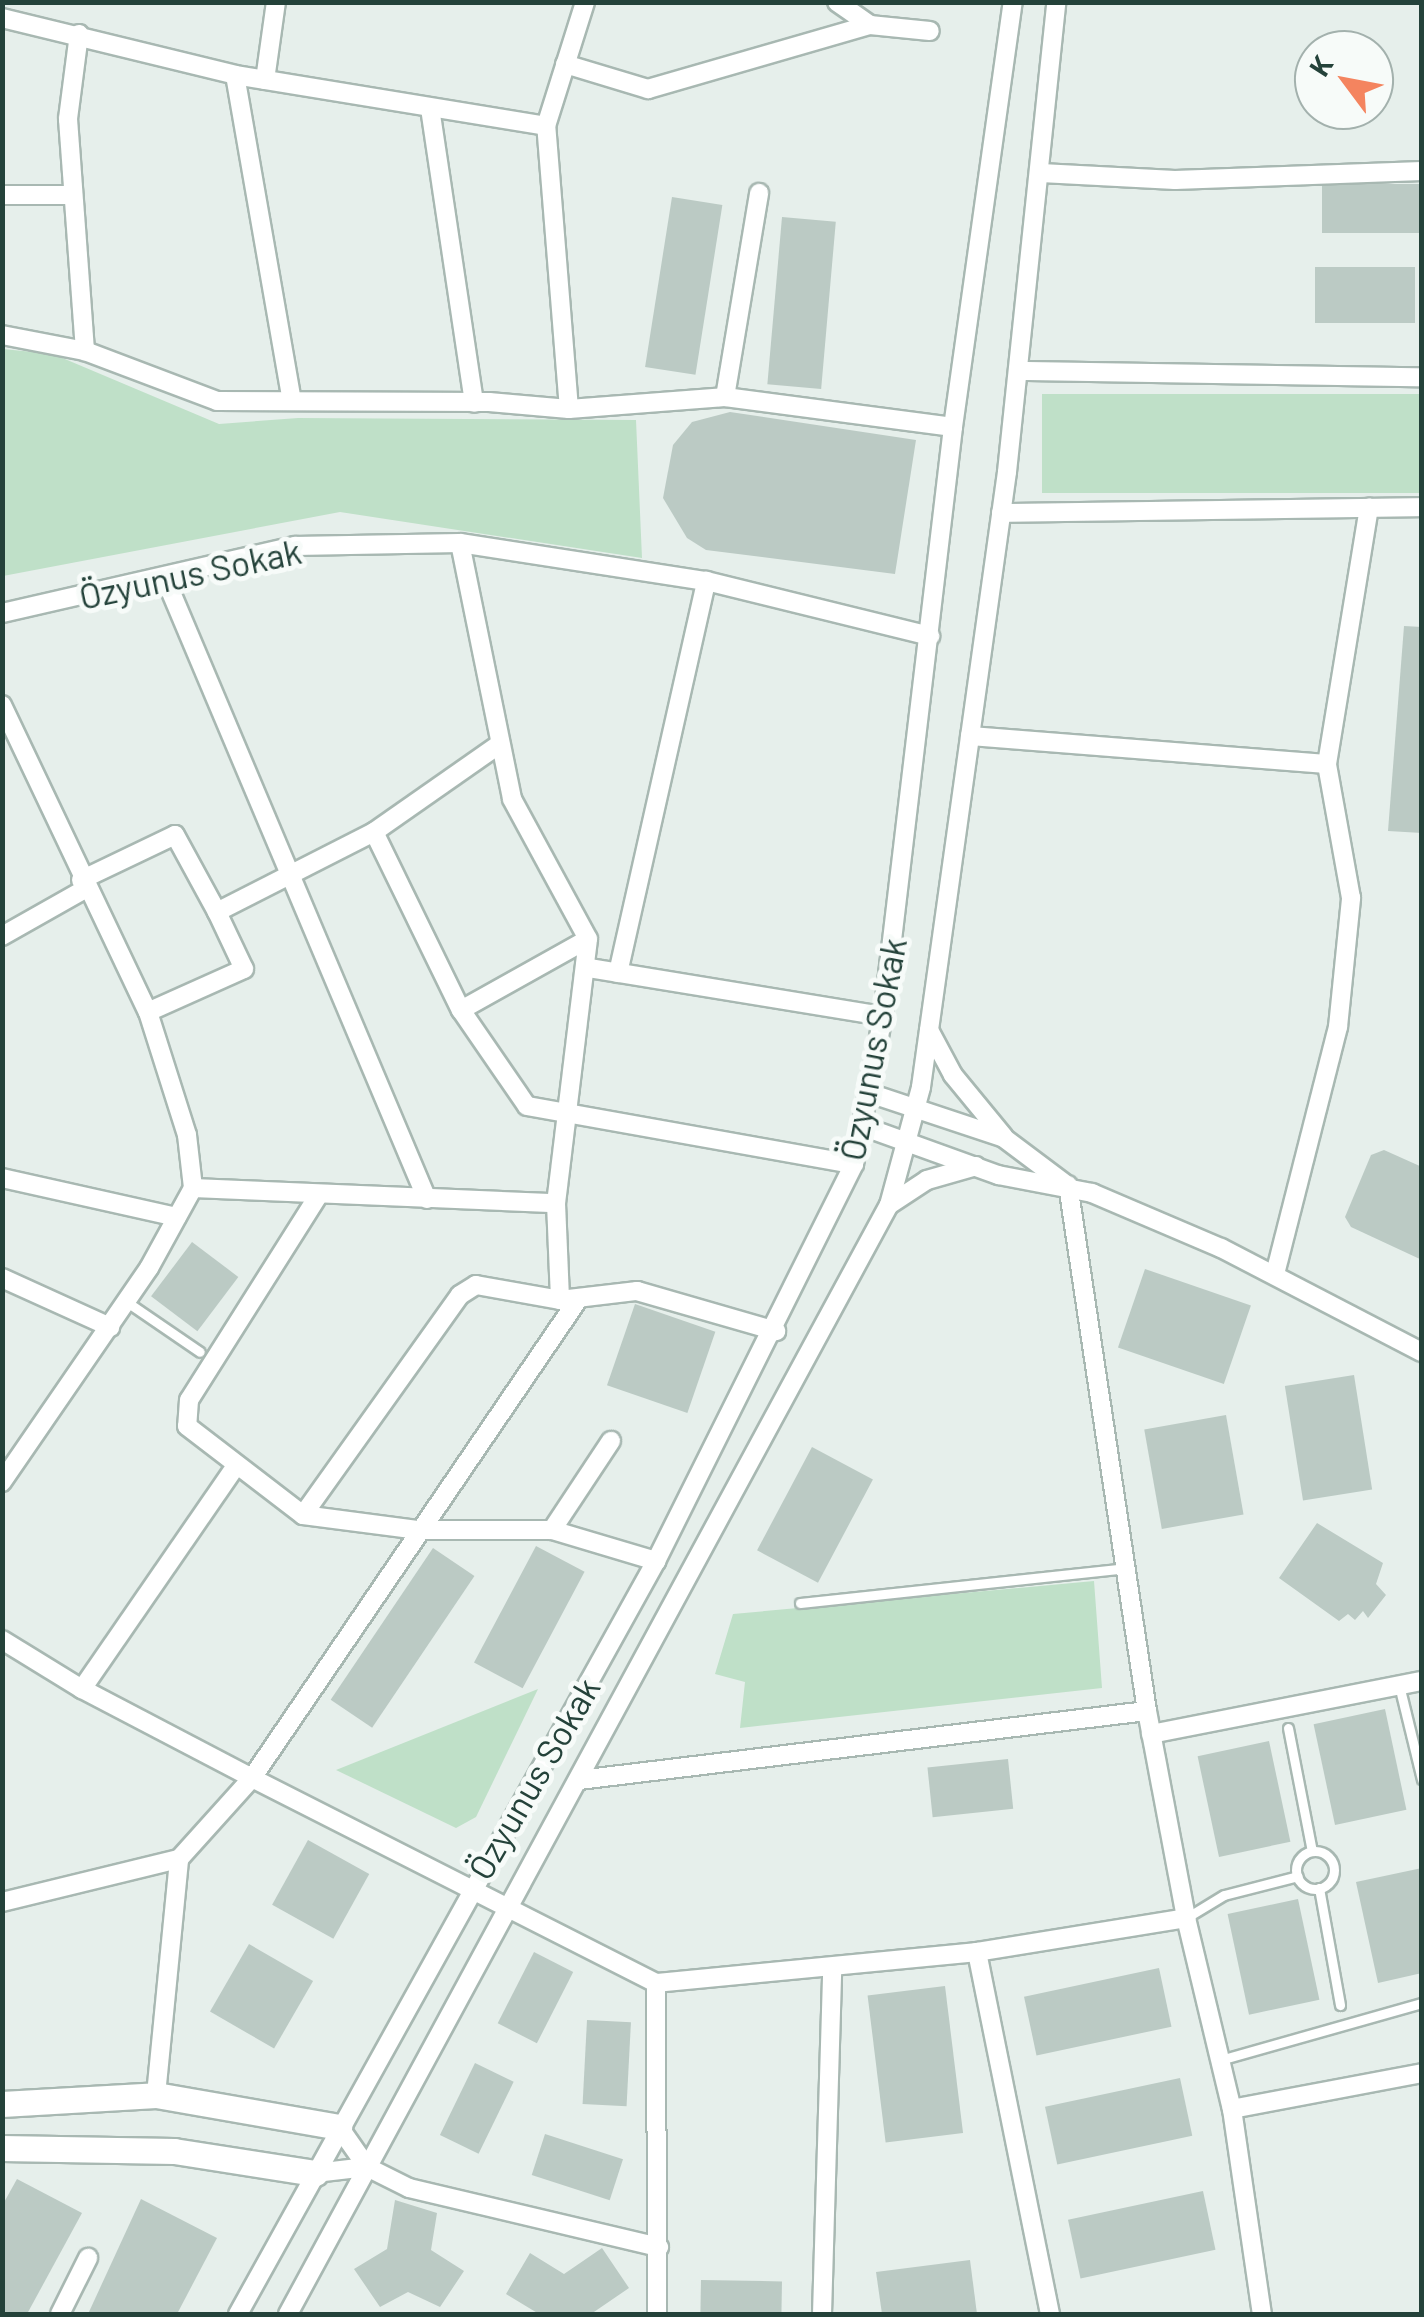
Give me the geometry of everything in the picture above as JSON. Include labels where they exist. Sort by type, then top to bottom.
[{"type":"street","points":[[264,80],[276,2]]},
{"type":"street","points":[[569,409],[546,126],[585,2]]},
{"type":"street","points":[[837,2],[870,26]]},
{"type":"street","points":[[930,636],[953,427],[1013,2]]},
{"type":"street","points":[[288,2314],[513,1907],[889,1205],[915,1108],[929,1030],[1021,370],[1056,2]]},
{"type":"street","points":[[2,18],[79,34],[235,76],[546,126]]},
{"type":"street","points":[[564,64],[648,89],[870,26],[930,32]]},
{"type":"street","points":[[79,34],[68,88],[85,351]]},
{"type":"street","points":[[235,76],[292,400]]},
{"type":"street","points":[[430,108],[474,404]]},
{"type":"street","points":[[1041,173],[1175,180],[1422,171]]},
{"type":"street","points":[[725,397],[759,193]]},
{"type":"street","points":[[2,196],[74,195]]},
{"type":"street","points":[[2,335],[85,351],[217,401],[569,409],[725,397],[953,427]]},
{"type":"street","points":[[1021,370],[1422,378]]},
{"type":"street","points":[[1275,1274],[1338,1027],[1350,917],[1347,858],[1327,764],[1369,507]]},
{"type":"street","points":[[1001,512],[1422,507]]},
{"type":"street","points":[[2,1902],[179,1859],[252,1778],[568,1301],[556,1203],[589,968],[588,939],[512,800],[497,746],[460,543]]},
{"type":"street","name":"Özyunus Sokak","points":[[2,613],[295,546],[460,543],[706,581],[930,636],[883,1016],[854,1164],[776,1331],[656,1561],[471,1886],[238,2314]]},
{"type":"street","points":[[164,578],[286,877],[427,1199]]},
{"type":"street","points":[[618,972],[706,581]]},
{"type":"street","points":[[2,705],[83,884],[148,1012],[186,1135],[193,1188],[127,1302],[11,1457],[2,1482]]},
{"type":"street","points":[[970,736],[1327,764]]},
{"type":"street","points":[[217,912],[374,832],[497,746]]},
{"type":"street","points":[[374,832],[460,1010],[528,1106],[854,1164]]},
{"type":"street","points":[[2,936],[83,884],[175,835],[244,969],[148,1012]]},
{"type":"street","points":[[460,1010],[588,939]]},
{"type":"street","points":[[589,968],[883,1016]]},
{"type":"street","points":[[929,1030],[953,1075],[1004,1138],[1066,1184],[1146,1712],[1186,1918],[1232,2109],[1262,2314]]},
{"type":"street","points":[[869,1093],[1004,1138]]},
{"type":"street","points":[[862,1126],[907,1138],[976,1166],[1066,1184],[1275,1274],[1422,1352]]},
{"type":"street","points":[[889,1205],[927,1180],[976,1166]]},
{"type":"street","points":[[2,1178],[177,1218]]},
{"type":"street","points":[[193,1188],[556,1203]]},
{"type":"street","points":[[318,1196],[188,1400],[187,1426],[235,1467],[303,1515],[419,1530],[552,1530],[656,1561]]},
{"type":"street","points":[[2,1278],[110,1327]]},
{"type":"street","points":[[303,1515],[460,1295],[476,1285],[568,1301],[637,1291],[776,1331]]},
{"type":"street","points":[[552,1530],[611,1441]]},
{"type":"street","points":[[82,1690],[235,1467]]},
{"type":"street","points":[[2,1640],[82,1690],[656,1982],[977,1952],[1186,1918]]},
{"type":"street","points":[[1151,1734],[1422,1681]]},
{"type":"street","points":[[580,1780],[1146,1712]]},
{"type":"street","points":[[156,2095],[179,1859]]},
{"type":"street","points":[[977,1952],[1050,2314]]},
{"type":"street","points":[[822,2314],[832,1967]]},
{"type":"street","points":[[656,1982],[658,2314]]},
{"type":"street","points":[[1232,2109],[1422,2073]]},
{"type":"street","points":[[2,2104],[156,2095],[339,2127],[368,2166],[409,2188],[659,2247]]},
{"type":"street","points":[[2,2148],[174,2152],[314,2173],[368,2166]]},
{"type":"street","points":[[60,2314],[88,2258]]},
{"type":"lane","points":[[127,1302],[200,1352]]},
{"type":"lane","points":[[800,1603],[1126,1568]]},
{"type":"lane","points":[[1400,1685],[1422,1779]]},
{"type":"lane","points":[[1288,1728],[1312,1851],[1333,1863],[1333,1876],[1319,1888]]},
{"type":"lane","points":[[1298,1876],[1298,1864],[1312,1851]]},
{"type":"lane","points":[[1186,1918],[1224,1894],[1298,1876],[1319,1888]]},
{"type":"lane","points":[[1319,1888],[1340,2006]]},
{"type":"lane","points":[[1220,2060],[1422,2002]]},
{"type":"green space","points":[[3,349],[53,354],[219,424],[298,418],[636,420],[642,558],[340,512],[3,576]]},
{"type":"green space","points":[[1042,394],[1421,394],[1421,493],[1042,493]]},
{"type":"green space","points":[[1094,1581],[1102,1688],[740,1728],[745,1682],[715,1674],[733,1614]]},
{"type":"green space","points":[[538,1689],[476,1817],[456,1828],[336,1770]]},
{"type":"building","points":[[1322,184],[1422,184],[1422,233],[1322,233]]},
{"type":"building","points":[[672,197],[722,205],[695,375],[645,367]]},
{"type":"building","points":[[782,217],[836,222],[821,389],[767,384]]},
{"type":"building","points":[[1315,267],[1415,267],[1415,323],[1315,323]]},
{"type":"building","points":[[730,412],[916,440],[895,574],[706,550],[687,538],[663,498],[673,445],[692,422]]},
{"type":"building","points":[[1404,626],[1422,627],[1422,833],[1388,831]]},
{"type":"building","points":[[1384,1150],[1422,1167],[1422,1260],[1351,1227],[1345,1217],[1371,1155]]},
{"type":"building","points":[[192,1242],[238,1277],[197,1331],[151,1296]]},
{"type":"building","points":[[1145,1269],[1251,1305],[1224,1384],[1118,1347]]},
{"type":"building","points":[[635,1304],[715,1332],[687,1413],[607,1385]]},
{"type":"building","points":[[1354,1375],[1372,1490],[1303,1501],[1285,1386]]},
{"type":"building","points":[[1226,1415],[1244,1514],[1162,1529],[1144,1429]]},
{"type":"building","points":[[812,1447],[873,1479],[818,1583],[757,1550]]},
{"type":"building","points":[[1317,1523],[1383,1563],[1376,1584],[1386,1595],[1368,1618],[1363,1611],[1355,1620],[1348,1614],[1339,1621],[1279,1578]]},
{"type":"building","points":[[536,1546],[585,1572],[523,1688],[474,1663]]},
{"type":"building","points":[[433,1548],[474,1576],[372,1728],[331,1700]]},
{"type":"building","points":[[1385,1709],[1406,1810],[1335,1825],[1314,1724]]},
{"type":"building","points":[[1269,1741],[1290,1842],[1219,1857],[1198,1756]]},
{"type":"building","points":[[1008,1759],[1013,1809],[933,1817],[927,1767]]},
{"type":"building","points":[[308,1840],[369,1874],[333,1939],[272,1905]]},
{"type":"building","points":[[1422,1868],[1422,1973],[1378,1983],[1356,1882]]},
{"type":"building","points":[[1298,1899],[1319,2000],[1249,2015],[1228,1914]]},
{"type":"building","points":[[249,1944],[313,1981],[274,2049],[210,2012]]},
{"type":"building","points":[[534,1952],[573,1972],[537,2043],[498,2023]]},
{"type":"building","points":[[1159,1968],[1171,2027],[1036,2055],[1024,1997]]},
{"type":"building","points":[[945,1986],[963,2133],[886,2142],[868,1996]]},
{"type":"building","points":[[587,2020],[631,2022],[627,2106],[583,2104]]},
{"type":"building","points":[[475,2063],[514,2082],[479,2154],[440,2135]]},
{"type":"building","points":[[1180,2078],[1192,2136],[1057,2164],[1045,2107]]},
{"type":"building","points":[[545,2134],[623,2159],[610,2200],[532,2175]]},
{"type":"building","points":[[17,2179],[82,2213],[27,2314],[2,2314],[2,2206]]},
{"type":"building","points":[[1203,2191],[1215,2250],[1080,2278],[1068,2220]]},
{"type":"building","points":[[141,2199],[217,2238],[177,2314],[88,2314]]},
{"type":"building","points":[[395,2200],[437,2213],[431,2250],[464,2271],[440,2307],[408,2292],[380,2307],[354,2269],[387,2249]]},
{"type":"building","points":[[602,2248],[629,2288],[591,2314],[539,2314],[506,2294],[530,2253],[564,2274]]},
{"type":"building","points":[[970,2260],[977,2314],[882,2314],[876,2272]]},
{"type":"building","points":[[701,2280],[782,2281],[781,2314],[700,2314]]}]
